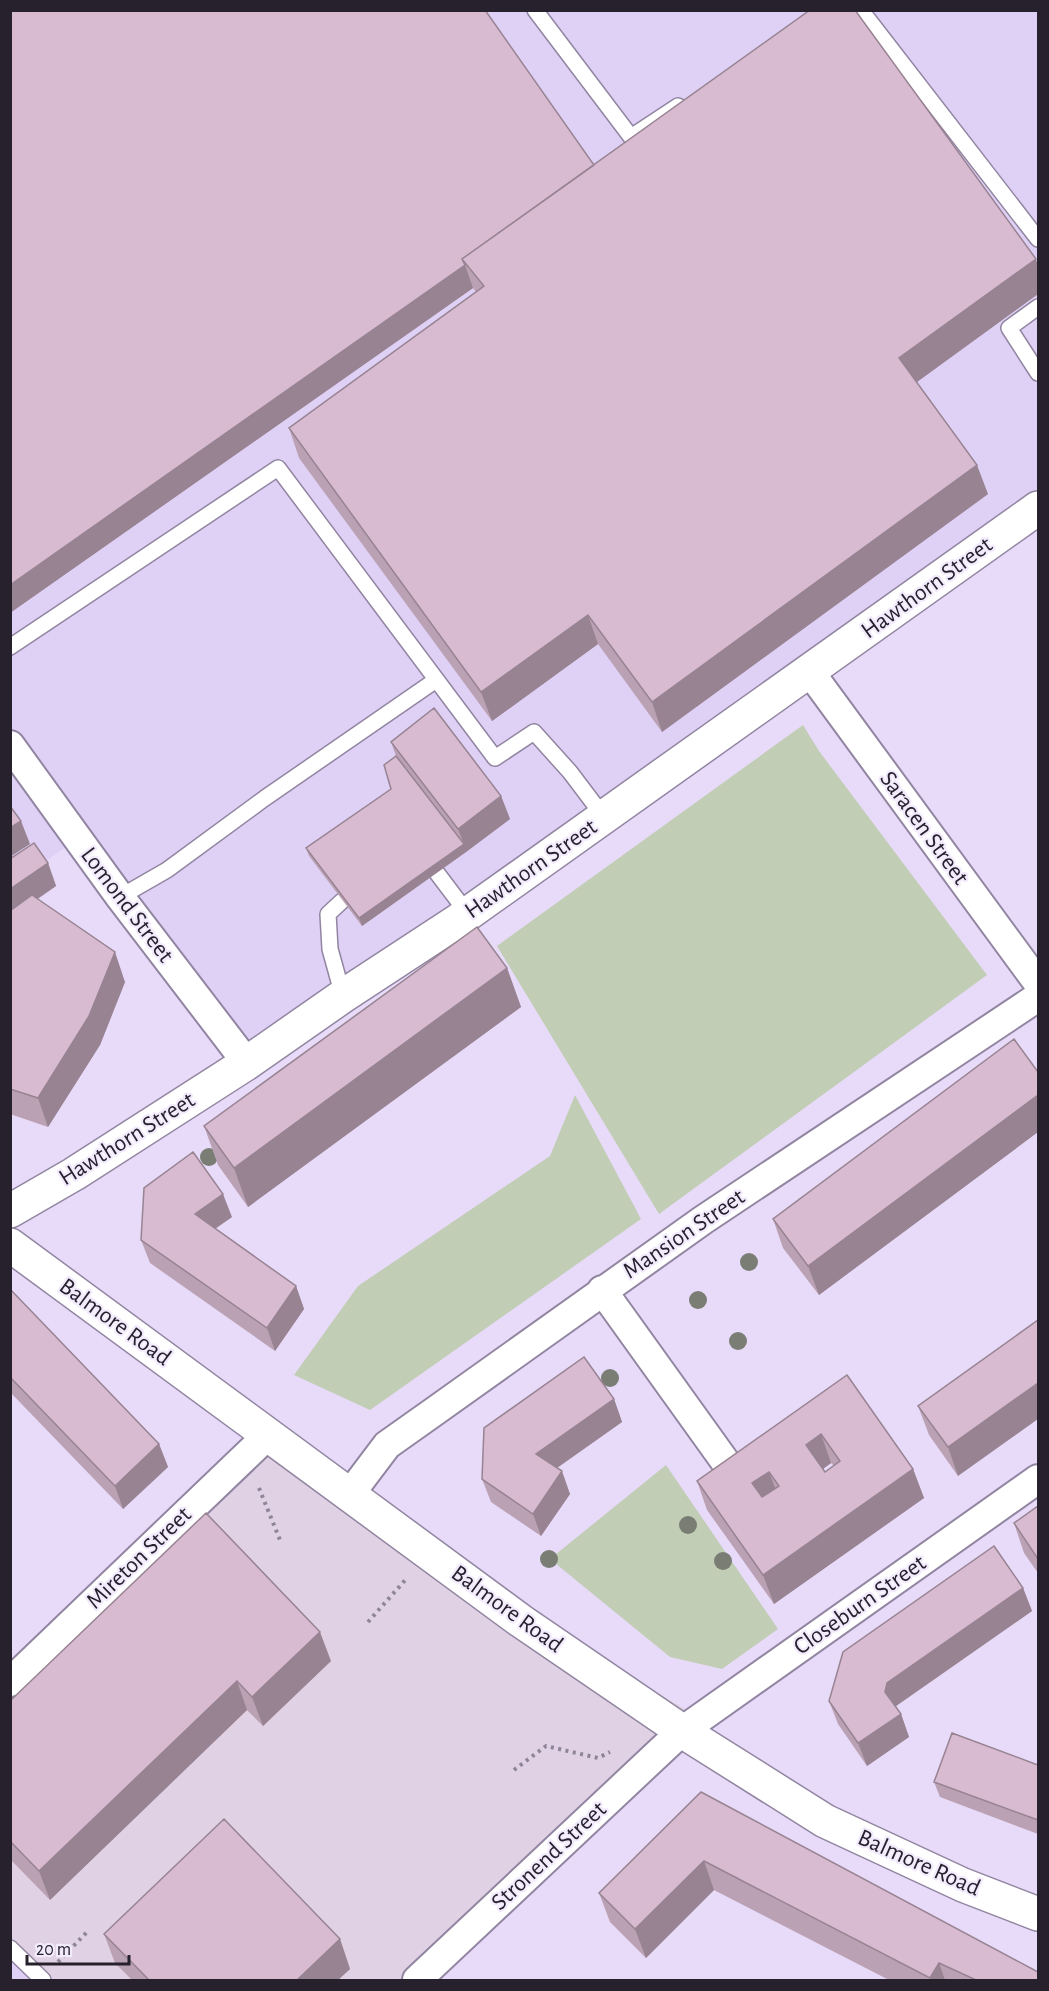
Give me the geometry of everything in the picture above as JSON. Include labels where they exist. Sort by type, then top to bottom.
[{"type":"main road","name":"Hawthorn Street","points":[[10,1211],[74,1174],[247,1063],[343,996],[468,914],[1038,508]]},
{"type":"main road","name":"Balmore Road","points":[[10,1245],[257,1446],[350,1494],[521,1622],[682,1731],[825,1821],[963,1884],[1038,1914]]},
{"type":"street","name":"Saracen Street","points":[[810,672],[1038,983]]},
{"type":"street","name":"Lomond Street","points":[[10,746],[120,897],[247,1063]]},
{"type":"street","name":"Mansion Street","points":[[350,1494],[387,1445],[659,1250],[1038,997]]},
{"type":"street","points":[[602,1290],[724,1460]]},
{"type":"street","name":"Mireton Street","points":[[10,1682],[257,1446]]},
{"type":"street","name":"Closeburn Street","points":[[682,1731],[1038,1479]]},
{"type":"street","name":"Stronend Street","points":[[417,1980],[682,1731]]},
{"type":"lane","points":[[535,10],[631,137],[691,97]]},
{"type":"lane","points":[[861,10],[1038,239]]},
{"type":"lane","points":[[1038,307],[1009,328],[1038,373]]},
{"type":"lane","points":[[10,647],[278,468],[495,758],[534,732],[570,772],[604,817]]},
{"type":"lane","points":[[120,897],[167,870],[265,798],[436,680]]},
{"type":"lane","points":[[437,873],[468,914]]},
{"type":"lane","points":[[342,901],[328,914],[330,949],[343,996]]},
{"type":"lane","points":[[10,1948],[42,1980]]},
{"type":"path","points":[[257,1446],[280,1540]]},
{"type":"path","points":[[368,1622],[429,1553]]},
{"type":"path","points":[[514,1770],[546,1746],[598,1758],[624,1746],[646,1766]]},
{"type":"path","points":[[42,1980],[87,1932]]},
{"type":"shaded area","points":[[11,11],[1038,11],[1038,507],[247,1063],[77,839],[11,886]]},
{"type":"shaded area","points":[[280,1438],[466,1584],[703,1719],[420,1980],[43,1980],[11,1948],[11,1700]]},
{"type":"shaded area","points":[[11,1949],[43,1980],[11,1980]]},
{"type":"green space","points":[[803,725],[819,751],[987,975],[659,1214],[497,946]]},
{"type":"green space","points":[[575,1095],[641,1219],[370,1410],[294,1375],[358,1286],[550,1156]]},
{"type":"green space","points":[[666,1465],[778,1629],[722,1669],[670,1657],[550,1559]]},
{"type":"building","points":[[10,10],[485,10],[594,165],[462,259],[465,265],[10,585]]},
{"type":"building","points":[[810,10],[855,10],[1036,259],[899,358],[977,465],[652,702],[588,615],[481,692],[289,428],[484,286],[462,259]]},
{"type":"building","points":[[434,708],[501,796],[458,829],[391,742]]},
{"type":"building","points":[[396,756],[464,844],[359,918],[306,848],[391,789],[384,765]]},
{"type":"building","points":[[10,806],[21,821],[10,828]]},
{"type":"building","points":[[34,843],[48,863],[10,889],[10,859]]},
{"type":"building","points":[[32,895],[115,952],[89,1016],[38,1098],[10,1089],[10,911]]},
{"type":"building","points":[[477,927],[507,968],[234,1168],[204,1126]]},
{"type":"building","points":[[1014,1039],[1038,1072],[1038,1095],[808,1266],[773,1219]]},
{"type":"building","points":[[193,1152],[223,1194],[195,1214],[296,1286],[267,1328],[141,1240],[144,1188]]},
{"type":"building","points":[[10,1289],[159,1444],[115,1486],[10,1377]]},
{"type":"building","points":[[1038,1320],[1038,1383],[948,1447],[918,1406]]},
{"type":"building","points":[[584,1357],[614,1399],[536,1454],[562,1471],[533,1514],[482,1479],[484,1428]]},
{"type":"building","points":[[847,1375],[913,1469],[763,1575],[697,1481]],"holes":[[[821,1434],[840,1461],[825,1472],[806,1445]],[[769,1472],[779,1486],[762,1497],[752,1483]]]},
{"type":"building","points":[[1038,1506],[1038,1559],[1014,1523]]},
{"type":"building","points":[[206,1513],[320,1632],[252,1697],[237,1681],[39,1871],[10,1841],[10,1701]]},
{"type":"building","points":[[994,1546],[1023,1588],[887,1683],[885,1692],[901,1714],[858,1743],[829,1701],[843,1652]]},
{"type":"building","points":[[952,1733],[1038,1765],[1038,1820],[934,1782]]},
{"type":"building","points":[[701,1792],[1038,1972],[1038,1980],[976,1980],[939,1963],[930,1978],[704,1861],[635,1929],[599,1893]]},
{"type":"building","points":[[224,1819],[340,1939],[297,1980],[149,1980],[104,1934]]}]
